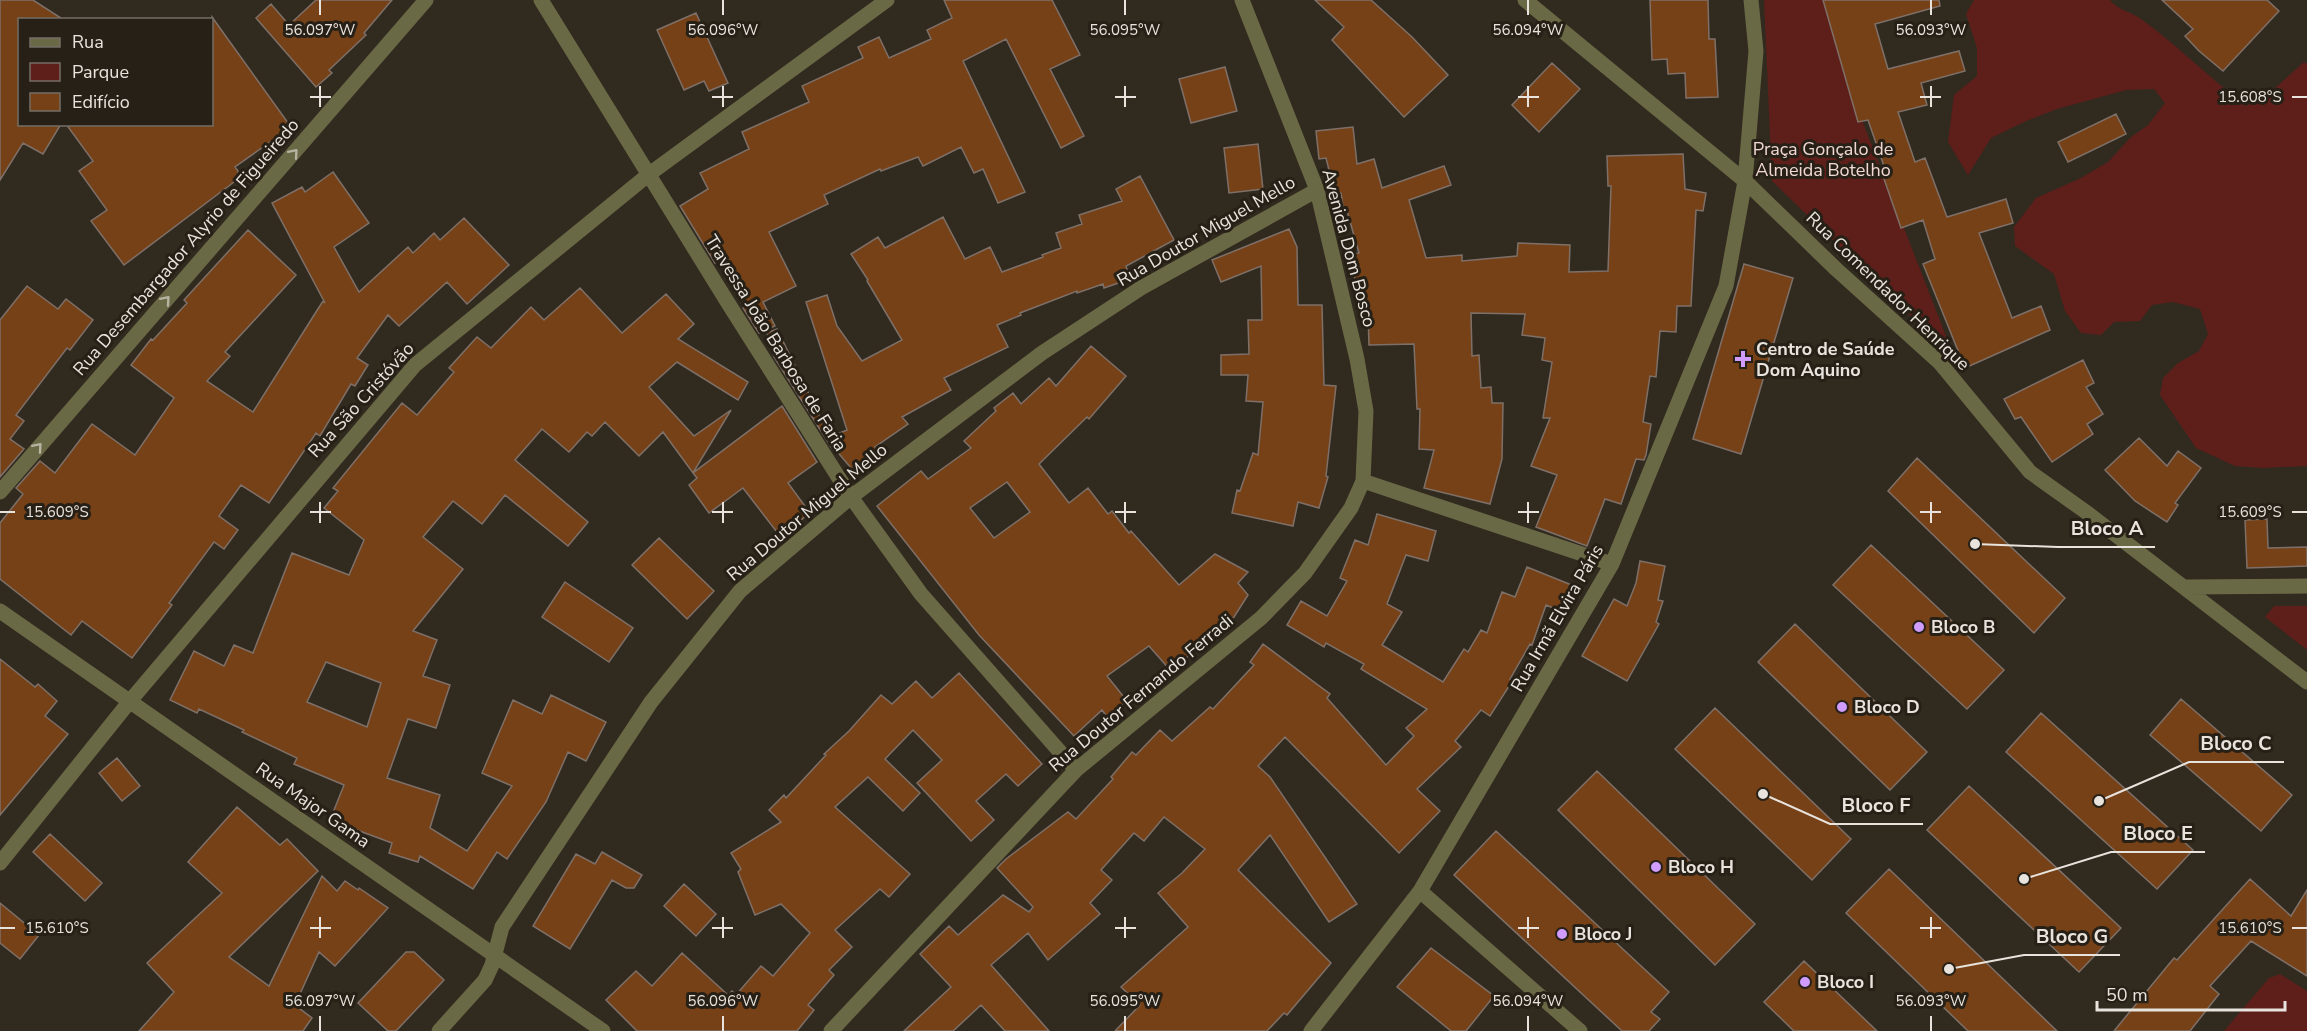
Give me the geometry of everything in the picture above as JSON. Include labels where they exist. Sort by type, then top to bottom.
[{"type":"street","name":"Rua Desembargador Alyrio de Figueiredo","points":[[0,492],[426,0]]},
{"type":"street","name":"Travessa João Barbosa de Faria","points":[[541,0],[648,175],[851,497],[921,594],[1076,770]]},
{"type":"street","name":"Rua São Cristóvão","points":[[0,863],[130,701],[415,365],[648,175],[887,0]]},
{"type":"street","name":"Avenida Dom Bosco","points":[[1242,0],[1317,190],[1357,359],[1366,411],[1363,481]]},
{"type":"street","points":[[1525,0],[1746,181]]},
{"type":"street","points":[[1746,181],[1756,51],[1751,0]]},
{"type":"street","name":"Rua Irmã Elvira Páris","points":[[1317,1029],[1420,891],[1612,564],[1726,286],[1746,181]]},
{"type":"street","name":"Rua Comendador Henrique","points":[[1746,181],[1836,269],[1940,363],[2030,472],[2186,587],[2307,682]]},
{"type":"street","name":"Rua Doutor Miguel Mello","points":[[439,1031],[485,980],[502,927],[651,702],[740,591],[851,497],[1062,340],[1142,288],[1317,190]]},
{"type":"street","points":[[1363,481],[1612,564]]},
{"type":"street","name":"Rua Doutor Fernando Ferradi","points":[[831,1031],[1076,770],[1261,618],[1305,573],[1351,508],[1363,481]]},
{"type":"street","points":[[2186,587],[2307,586]]},
{"type":"street","name":"Rua Major Gama","points":[[0,611],[603,1031]]},
{"type":"street","points":[[1420,891],[1580,1031]]},
{"type":"green space","name":"Praça Gonçalo de Almeida Botelho","points":[[1764,0],[1825,0],[1858,110],[1955,359],[1772,181]]},
{"type":"green space","points":[[1974,0],[2110,0],[2155,29],[2246,106],[2271,92],[2304,62],[2307,64],[2307,466],[2263,468],[2235,466],[2196,448],[2160,395],[2163,378],[2178,363],[2199,351],[2208,334],[2200,309],[2173,302],[2152,305],[2140,321],[2114,322],[2101,335],[2081,333],[2065,311],[2054,274],[2015,246],[2014,227],[2036,198],[2081,178],[2108,162],[2130,138],[2148,125],[2165,103],[2154,89],[2126,90],[2057,109],[1991,138],[1968,175],[1948,142],[1954,95],[1977,76],[1977,48],[1966,14]]},
{"type":"green space","points":[[2274,606],[2307,606],[2307,650],[2265,617]]},
{"type":"green space","points":[[2280,974],[2307,991],[2307,1031],[2224,1031],[2269,978]]},
{"type":"building","points":[[0,0],[33,0],[61,18],[18,18],[18,126],[60,126],[43,154],[23,143],[0,180]]},
{"type":"building","points":[[316,0],[392,0],[364,33],[366,35],[329,70],[332,73],[316,87],[256,18],[271,4],[289,25]]},
{"type":"building","points":[[944,0],[1052,0],[1080,55],[1050,69],[1084,136],[1061,148],[1006,39],[963,61],[1025,192],[998,203],[983,169],[974,173],[961,147],[923,166],[918,157],[881,171],[880,169],[824,195],[828,204],[769,232],[796,286],[763,302],[775,326],[759,333],[743,308],[746,306],[718,261],[715,263],[680,206],[708,189],[700,173],[749,149],[742,132],[809,102],[802,86],[863,58],[858,47],[879,37],[889,58],[931,39],[927,30],[952,18]]},
{"type":"building","points":[[1315,0],[1371,0],[1412,37],[1448,75],[1404,117],[1332,40],[1344,27]]},
{"type":"building","points":[[1650,0],[1708,0],[1709,39],[1715,39],[1718,97],[1686,98],[1685,73],[1668,74],[1667,59],[1652,60]]},
{"type":"building","points":[[1823,0],[1939,0],[1940,6],[1875,24],[1888,69],[1959,51],[1965,71],[1921,83],[1927,105],[1898,112],[1915,162],[1925,158],[1947,217],[2006,199],[2013,223],[1979,233],[2012,318],[2041,306],[2050,330],[1965,368],[1923,264],[1935,259],[1923,220],[1901,228],[1882,173],[1886,172],[1868,120],[1858,122]]},
{"type":"building","points":[[2162,0],[2267,0],[2279,11],[2223,71],[2185,36],[2193,29]]},
{"type":"building","points":[[696,13],[728,83],[709,91],[704,81],[684,90],[657,30]]},
{"type":"building","points":[[213,18],[291,127],[235,167],[238,171],[238,179],[124,265],[91,221],[107,210],[79,171],[93,161],[67,126],[213,126]]},
{"type":"building","points":[[1552,63],[1580,89],[1539,132],[1512,105]]},
{"type":"building","points":[[1225,67],[1237,111],[1191,123],[1179,79]]},
{"type":"building","points":[[2116,114],[2126,134],[2068,162],[2058,142]]},
{"type":"building","points":[[1353,127],[1357,164],[1374,159],[1382,188],[1444,166],[1451,185],[1409,200],[1426,258],[1462,255],[1462,261],[1517,256],[1518,243],[1570,245],[1569,272],[1608,271],[1611,186],[1608,186],[1607,156],[1683,154],[1685,189],[1706,193],[1703,211],[1696,210],[1691,306],[1677,306],[1676,332],[1660,331],[1656,377],[1650,376],[1643,422],[1651,424],[1646,455],[1644,460],[1636,459],[1621,504],[1605,499],[1587,546],[1536,527],[1557,475],[1531,466],[1550,418],[1543,418],[1552,362],[1542,360],[1545,338],[1522,335],[1525,314],[1471,313],[1472,356],[1479,355],[1481,388],[1491,387],[1492,403],[1503,403],[1502,459],[1490,504],[1424,488],[1434,450],[1419,449],[1420,409],[1417,409],[1414,344],[1369,345],[1368,313],[1359,313],[1356,291],[1352,254],[1359,253],[1347,211],[1344,212],[1341,193],[1335,194],[1326,158],[1319,159],[1316,131]]},
{"type":"building","points":[[1258,144],[1263,189],[1229,193],[1224,148]]},
{"type":"building","points":[[333,172],[369,223],[334,247],[359,292],[408,247],[413,253],[434,233],[440,240],[464,218],[509,265],[467,304],[447,282],[399,326],[388,315],[357,358],[368,365],[355,386],[351,384],[320,436],[316,433],[269,503],[241,485],[219,516],[238,530],[224,549],[214,542],[169,603],[172,605],[132,658],[82,621],[71,635],[0,579],[0,523],[23,494],[16,488],[40,461],[55,473],[92,424],[135,455],[174,398],[131,365],[151,339],[153,340],[187,303],[184,300],[248,230],[296,275],[225,352],[230,356],[207,381],[253,412],[323,301],[325,303],[272,203],[302,187],[305,192]]},
{"type":"building","points":[[1140,176],[1174,240],[1126,266],[1130,279],[1104,288],[1103,284],[1077,293],[1077,291],[1020,313],[1021,315],[997,325],[1008,347],[944,378],[951,390],[902,417],[908,424],[875,447],[881,454],[856,474],[835,449],[833,450],[774,357],[767,333],[777,329],[830,437],[847,430],[806,302],[827,295],[837,326],[862,361],[902,340],[851,254],[878,237],[885,248],[943,217],[965,259],[990,247],[1002,272],[1061,248],[1056,233],[1082,224],[1079,215],[1122,201],[1116,189]]},
{"type":"building","points":[[1289,229],[1297,247],[1298,305],[1322,305],[1324,385],[1336,386],[1326,476],[1328,477],[1319,508],[1298,502],[1293,526],[1232,513],[1237,490],[1240,491],[1253,453],[1258,455],[1263,402],[1246,401],[1248,375],[1221,375],[1221,355],[1249,354],[1248,320],[1262,320],[1261,266],[1221,282],[1212,260]]},
{"type":"building","name":"Centro de Saúde Dom Aquino","points":[[1744,264],[1793,278],[1741,454],[1693,439]]},
{"type":"building","points":[[27,286],[58,309],[66,299],[93,320],[70,350],[67,348],[16,415],[24,421],[10,439],[24,449],[0,477],[0,320]]},
{"type":"building","points":[[580,288],[622,333],[666,294],[694,324],[678,339],[748,382],[738,400],[677,362],[649,387],[694,436],[731,410],[693,473],[663,432],[639,456],[605,422],[592,436],[587,432],[569,452],[542,429],[515,460],[588,522],[568,546],[505,495],[482,524],[453,501],[423,537],[463,569],[413,631],[437,640],[423,676],[450,685],[436,728],[408,719],[387,778],[440,795],[430,828],[467,851],[512,786],[482,773],[513,700],[542,714],[551,695],[606,722],[586,761],[568,752],[546,802],[507,859],[497,852],[473,889],[420,856],[418,862],[389,853],[392,843],[330,820],[344,785],[294,764],[297,758],[242,732],[244,730],[199,709],[197,713],[170,700],[194,651],[224,666],[234,645],[253,653],[292,553],[349,575],[364,540],[324,508],[338,491],[333,488],[402,403],[417,415],[454,372],[449,368],[477,337],[491,348],[531,307],[544,320]],"holes":[[[326,662],[381,683],[367,727],[307,702]]]},
{"type":"building","points":[[1091,346],[1126,376],[1089,419],[1087,417],[1039,464],[1069,503],[1088,488],[1108,514],[1112,511],[1129,533],[1131,531],[1179,585],[1215,554],[1248,572],[1238,583],[1248,595],[1234,617],[1171,671],[1149,646],[1107,676],[1127,701],[1107,717],[1102,710],[1074,736],[979,635],[877,506],[921,471],[928,479],[971,448],[964,441],[996,411],[994,408],[1013,393],[1021,404],[1049,378],[1056,386]],"holes":[[[1007,482],[1030,512],[994,538],[970,508]]]},
{"type":"building","points":[[2083,360],[2094,383],[2086,387],[2103,414],[2087,424],[2093,434],[2052,462],[2021,417],[2015,419],[2004,399]]},
{"type":"building","points":[[782,406],[817,462],[788,483],[810,513],[780,536],[743,488],[709,513],[689,485],[697,478],[693,473]]},
{"type":"building","points":[[2139,438],[2167,466],[2178,451],[2201,468],[2175,503],[2178,505],[2167,522],[2135,501],[2105,470]]},
{"type":"building","points":[[1917,458],[2065,598],[2034,633],[1888,491]]},
{"type":"building","points":[[1377,514],[1436,531],[1428,561],[1406,555],[1387,604],[1402,612],[1382,645],[1443,682],[1464,649],[1468,652],[1481,630],[1487,633],[1502,592],[1515,597],[1527,567],[1574,586],[1563,612],[1546,605],[1532,645],[1530,644],[1510,679],[1513,680],[1490,716],[1481,710],[1455,741],[1461,747],[1417,789],[1440,811],[1399,853],[1285,737],[1258,766],[1270,777],[1357,904],[1329,922],[1270,835],[1238,870],[1331,963],[1287,1015],[1284,1013],[1267,1031],[1115,1031],[1140,1005],[1121,987],[1188,927],[1158,893],[1182,873],[1205,849],[1164,817],[1144,841],[1134,833],[1101,870],[1112,880],[1090,903],[1100,914],[1048,960],[1028,933],[991,965],[1049,1031],[1005,1031],[981,1005],[953,1031],[904,1031],[951,987],[920,954],[949,926],[958,935],[1003,895],[1029,912],[1033,907],[997,868],[1068,812],[1076,819],[1113,779],[1111,777],[1132,752],[1136,755],[1160,730],[1172,741],[1210,707],[1213,709],[1254,665],[1250,662],[1263,644],[1330,694],[1327,698],[1386,765],[1414,736],[1406,728],[1427,709],[1361,669],[1364,664],[1326,643],[1324,647],[1287,625],[1301,601],[1327,616],[1347,581],[1340,578],[1355,540],[1368,545]]},
{"type":"building","points":[[2267,519],[2268,548],[2307,547],[2307,566],[2247,568],[2245,520]]},
{"type":"building","points":[[659,538],[714,591],[687,619],[632,565]]},
{"type":"building","name":"Bloco B","points":[[1871,545],[2004,670],[1967,709],[1833,585]]},
{"type":"building","points":[[1640,561],[1665,566],[1658,600],[1663,601],[1656,622],[1659,624],[1627,681],[1582,656],[1614,599],[1627,606],[1636,583]]},
{"type":"building","points":[[565,582],[633,628],[609,662],[542,617]]},
{"type":"building","name":"Bloco D","points":[[1795,624],[1927,752],[1890,790],[1758,662]]},
{"type":"building","points":[[0,659],[35,687],[38,684],[57,701],[45,716],[68,734],[0,815]]},
{"type":"building","points":[[959,673],[1042,764],[1018,786],[1006,774],[976,801],[994,820],[971,841],[917,783],[942,760],[913,730],[885,759],[920,793],[903,811],[868,777],[835,807],[910,874],[889,897],[880,889],[835,930],[852,947],[829,970],[834,975],[808,1005],[814,1010],[797,1031],[637,1031],[606,1000],[636,971],[652,986],[682,953],[728,995],[732,991],[736,995],[761,966],[773,976],[810,933],[781,904],[755,915],[738,872],[741,869],[731,853],[781,822],[769,810],[784,795],[786,798],[826,755],[824,754],[849,731],[881,695],[892,704],[916,681],[932,698]]},
{"type":"building","points":[[2181,699],[2292,795],[2261,831],[2150,735]]},
{"type":"building","points":[[1715,708],[1851,839],[1812,880],[1675,749]]},
{"type":"building","points":[[2041,713],[2193,850],[2157,889],[2006,752]]},
{"type":"building","points":[[117,758],[140,786],[122,801],[99,773]]},
{"type":"building","name":"Bloco H","points":[[1597,771],[1755,924],[1715,965],[1558,810]]},
{"type":"building","points":[[1969,786],[2121,928],[2079,972],[1927,830]]},
{"type":"building","points":[[237,807],[280,845],[287,839],[318,871],[229,957],[269,986],[322,876],[337,891],[345,881],[388,908],[335,966],[319,952],[295,1005],[312,1018],[303,1031],[139,1031],[174,992],[147,963],[222,893],[188,862]]},
{"type":"building","name":"Bloco J","points":[[1496,831],[1669,992],[1651,1012],[1660,1019],[1649,1031],[1622,1031],[1454,875]]},
{"type":"building","points":[[50,834],[102,883],[85,901],[33,852]]},
{"type":"building","points":[[602,852],[642,875],[634,888],[626,888],[612,880],[570,949],[533,926],[576,854],[595,864]]},
{"type":"building","points":[[1889,869],[2057,1031],[1968,1031],[1846,913]]},
{"type":"building","points":[[2250,879],[2291,916],[2307,890],[2307,976],[2251,941],[2210,986],[2219,994],[2190,1031],[2114,1031],[2174,958],[2177,960]]},
{"type":"building","points":[[684,884],[716,914],[696,936],[664,906]]},
{"type":"building","points":[[0,903],[39,935],[20,959],[0,943]]},
{"type":"building","points":[[1431,948],[1494,996],[1466,1031],[1451,1031],[1397,987]]},
{"type":"building","points":[[406,952],[414,952],[444,980],[396,1031],[388,1031],[358,1003]]},
{"type":"building","name":"Bloco I","points":[[1804,961],[1877,1031],[1794,1031],[1764,1002]]},
{"type":"place","name":"Centro de Saúde Dom Aquino","points":[[1743,359]]},
{"type":"place","name":"Bloco A","points":[[1975,544]]},
{"type":"place","name":"Bloco B","points":[[1919,627]]},
{"type":"place","name":"Bloco D","points":[[1842,707]]},
{"type":"place","name":"Bloco F","points":[[1763,794]]},
{"type":"place","name":"Bloco C","points":[[2099,801]]},
{"type":"place","name":"Bloco H","points":[[1656,867]]},
{"type":"place","name":"Bloco E","points":[[2024,879]]},
{"type":"place","name":"Bloco J","points":[[1562,934]]},
{"type":"place","name":"Bloco G","points":[[1949,969]]},
{"type":"place","name":"Bloco I","points":[[1805,982]]}]
